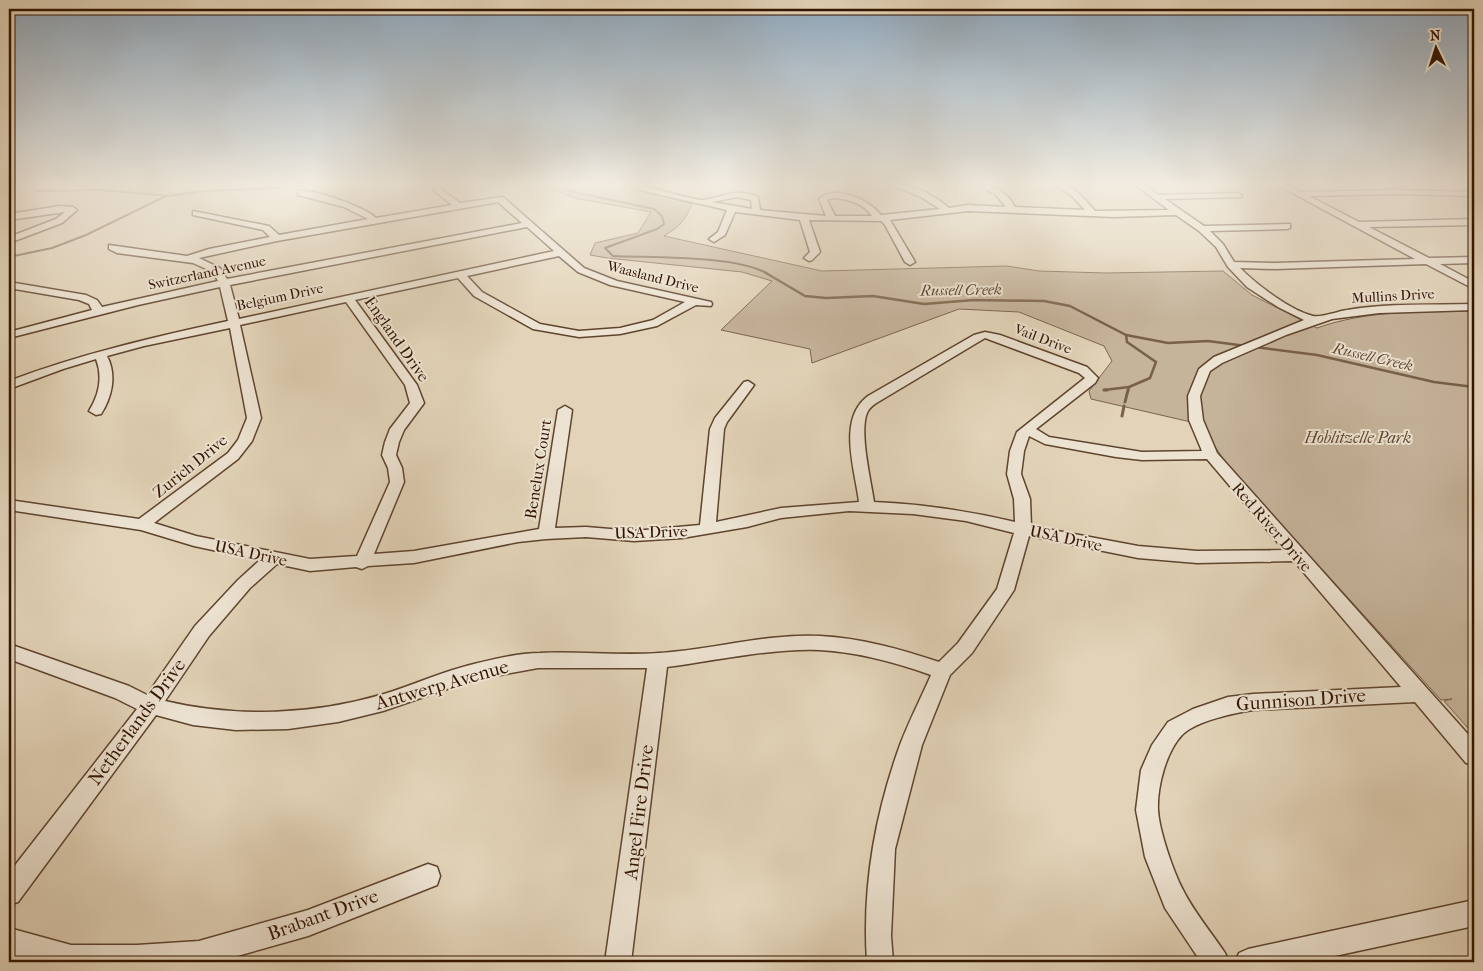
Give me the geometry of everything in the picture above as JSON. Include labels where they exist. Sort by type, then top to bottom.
[{"type":"street","points":[[9,240],[40,228]]},
{"type":"street","points":[[266,228],[277,238]]},
{"type":"street","points":[[185,260],[209,252],[335,228]]},
{"type":"street","name":"Switzerland Avenue","points":[[9,335],[98,310],[224,283],[508,228]]},
{"type":"street","name":"Waasland Drive","points":[[534,228],[560,254],[581,270],[596,277],[707,304]]},
{"type":"street","points":[[714,239],[722,233],[724,228]]},
{"type":"street","points":[[807,228],[815,252],[809,258]]},
{"type":"street","points":[[891,228],[910,262]]},
{"type":"street","points":[[1202,229],[1221,228]]},
{"type":"street","points":[[1363,228],[1474,286]]},
{"type":"street","points":[[1202,229],[1220,246],[1240,275],[1263,294],[1314,321]]},
{"type":"street","name":"Zurich Drive","points":[[112,247],[117,250],[209,264],[216,270],[224,283],[254,418],[250,431],[232,456],[142,525]]},
{"type":"street","name":"Belgium Drive","points":[[9,385],[59,366],[142,343],[560,254]]},
{"type":"street","points":[[1231,264],[1275,266],[1474,260]]},
{"type":"street","points":[[462,275],[478,294],[538,327],[579,334],[620,331],[657,323],[694,301]]},
{"type":"street","points":[[9,285],[82,297],[93,302],[98,310]]},
{"type":"street","name":"England Drive","points":[[348,298],[411,385],[417,403],[398,429],[392,442],[389,455],[395,468],[397,482],[362,563]]},
{"type":"street","name":"Mullins Drive","points":[[1314,321],[1347,313],[1474,307]]},
{"type":"street","name":"Red River Drive","points":[[1314,321],[1222,358],[1205,369],[1194,396],[1196,420],[1202,438],[1211,455],[1296,555],[1474,756]]},
{"type":"street","name":"Vail Drive","points":[[867,506],[858,431],[859,416],[867,403],[985,335],[996,336],[1090,374],[1091,380],[1024,432]]},
{"type":"street","points":[[96,411],[103,401],[106,363],[100,355]]},
{"type":"street","points":[[708,529],[710,489],[717,429],[720,421],[748,385]]},
{"type":"street","name":"Benelux Court","points":[[546,534],[565,410]]},
{"type":"street","points":[[880,962],[878,936],[882,849],[896,795],[911,745],[942,671],[965,648],[1005,590],[1023,529],[1022,499],[1014,474],[1017,451],[1024,432],[1032,432],[1045,440],[1116,453],[1152,456],[1211,455]]},
{"type":"street","name":"USA Drive","points":[[9,505],[142,525],[194,541],[310,565],[414,558],[518,537],[546,534],[586,532],[634,536],[682,533],[782,513],[817,508],[867,506],[966,516],[1083,543],[1138,552],[1249,558],[1296,555]]},
{"type":"street","name":"Netherlands Drive","points":[[9,893],[152,706],[202,631],[244,584],[273,558]]},
{"type":"street","name":"Antwerp Avenue","points":[[9,651],[95,682],[152,706],[193,716],[236,721],[288,720],[383,703],[472,672],[538,660],[658,661],[772,646],[818,643],[862,648],[905,658],[942,671]]},
{"type":"street","name":"Angel Fire Drive","points":[[618,962],[658,661]]},
{"type":"street","name":"Gunnison Drive","points":[[1216,962],[1174,899],[1157,857],[1147,810],[1152,770],[1160,752],[1175,728],[1200,715],[1228,704],[1419,694]]},
{"type":"street","name":"Brabant Drive","points":[[9,941],[18,946],[71,958],[137,958],[199,954],[308,923],[428,876]]},
{"type":"street","points":[[1248,962],[1474,913]]},
{"type":"green space","name":"Hoblitzelle Park","points":[[641,228],[675,228],[664,236],[822,271],[1007,266],[1039,271],[1106,273],[1223,271],[1252,295],[1317,328],[1336,322],[1375,315],[1474,311],[1474,735],[1444,701],[1452,699],[1441,700],[1229,467],[1211,441],[1204,425],[1091,399],[1089,391],[1112,361],[1104,346],[1019,312],[959,309],[812,363],[810,349],[721,330],[772,281],[742,272],[590,255],[595,243],[638,233]]},
{"type":"waterway","points":[[9,257],[52,248],[100,228]]},
{"type":"waterway","name":"Russell Creek","points":[[658,228],[605,248],[613,256],[715,260],[736,263],[767,274]]},
{"type":"waterway","name":"Russell Creek","points":[[767,274],[805,296],[826,298],[873,296],[924,304],[974,300],[1044,301],[1070,306],[1126,335]]},
{"type":"waterway","name":"Russell Creek","points":[[1126,335],[1168,343],[1208,341],[1246,346]]},
{"type":"waterway","points":[[1126,335],[1127,342],[1156,362],[1150,378],[1129,387]]},
{"type":"waterway","name":"Russell Creek","points":[[1255,347],[1317,355],[1434,382],[1474,387]]},
{"type":"waterway","points":[[1107,390],[1104,390],[1129,387]]},
{"type":"waterway","points":[[1128,391],[1129,387]]},
{"type":"waterway","points":[[1125,402],[1128,390]]},
{"type":"waterway","points":[[1122,416],[1124,406]]}]
